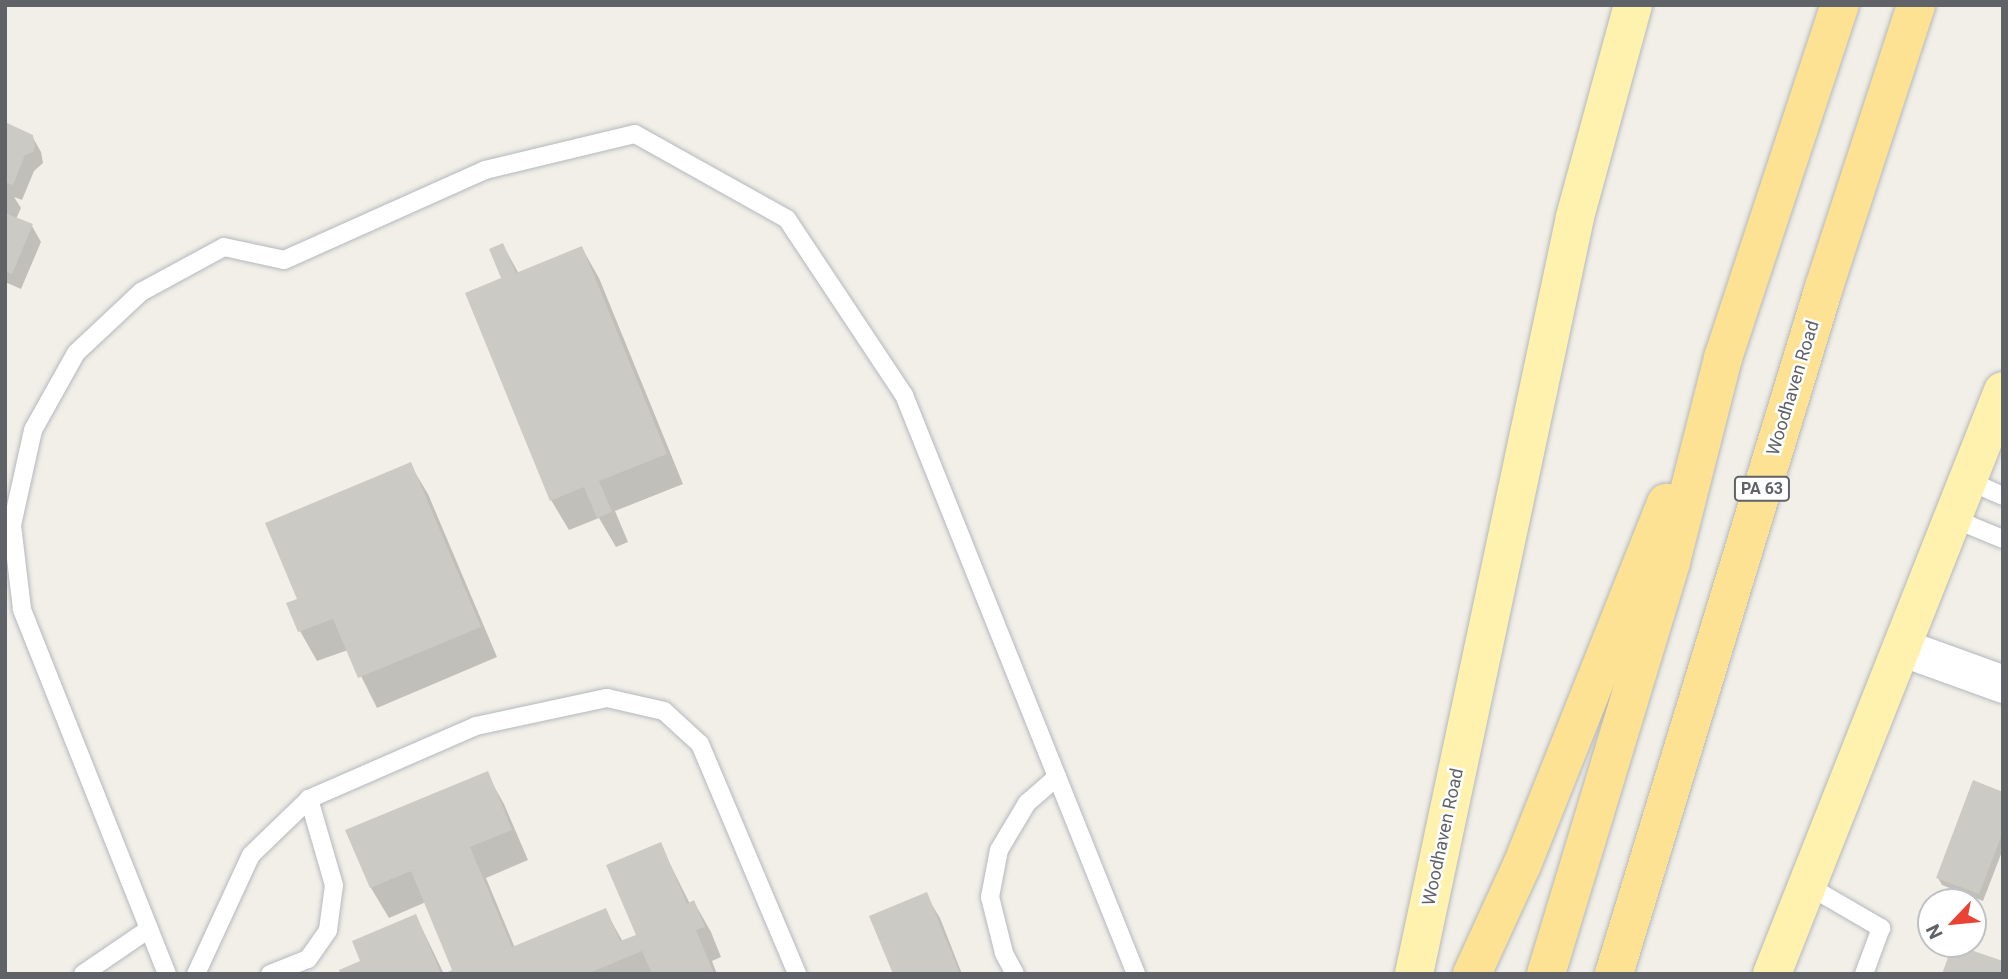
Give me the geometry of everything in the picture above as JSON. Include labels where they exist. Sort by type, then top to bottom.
[{"type":"highway","points":[[1472,974],[1522,865],[1723,358],[1840,5]]},
{"type":"highway","name":"Woodhaven Road","points":[[1614,974],[1824,287],[1916,5]]},
{"type":"highway","points":[[1546,974],[1671,562],[1723,358]]},
{"type":"main road","name":"Woodhaven Road","points":[[1413,974],[1575,217],[1633,5]]},
{"type":"main road","points":[[1772,974],[2003,391]]},
{"type":"street","points":[[1900,647],[2003,684]]},
{"type":"lane","points":[[167,974],[22,609],[12,525],[33,430],[76,353],[141,292],[224,247],[284,260],[485,170],[635,134],[787,219],[904,395],[1136,974]]},
{"type":"lane","points":[[1967,480],[2003,496]]},
{"type":"lane","points":[[1952,518],[2003,539]]},
{"type":"lane","points":[[196,974],[251,855],[309,799],[476,726],[607,698],[664,711],[701,744],[797,974]]},
{"type":"lane","points":[[1015,974],[1004,953],[990,897],[999,850],[1027,803],[1058,777]]},
{"type":"lane","points":[[270,974],[308,959],[328,930],[334,885],[309,799]]},
{"type":"lane","points":[[1807,885],[1881,928],[1864,974]]},
{"type":"lane","points":[[83,974],[149,929]]},
{"type":"building","points":[[5,122],[33,135],[35,146],[33,152],[25,155],[13,185],[5,182]]},
{"type":"building","points":[[5,213],[33,224],[12,274],[5,271]]},
{"type":"building","points":[[503,243],[516,273],[582,246],[667,454],[599,481],[612,512],[597,518],[584,487],[550,501],[465,293],[501,278],[489,249]]},
{"type":"building","points":[[411,462],[481,627],[358,678],[333,619],[298,632],[286,603],[297,599],[265,523]]},
{"type":"building","points":[[488,771],[512,830],[470,847],[512,947],[606,908],[620,941],[636,935],[606,865],[661,842],[687,904],[694,900],[705,927],[696,930],[714,974],[652,974],[642,951],[587,974],[444,974],[452,970],[411,871],[370,888],[345,830]]},
{"type":"building","points":[[1973,780],[2003,792],[2003,832],[1981,888],[1963,888],[1936,878]]},
{"type":"building","points":[[927,892],[960,974],[893,974],[869,916]]},
{"type":"building","points":[[416,914],[441,974],[340,974],[339,970],[360,961],[352,941]]},
{"type":"building","points":[[1987,956],[2003,961],[2003,974],[1942,974],[1948,958],[1987,958]]}]
